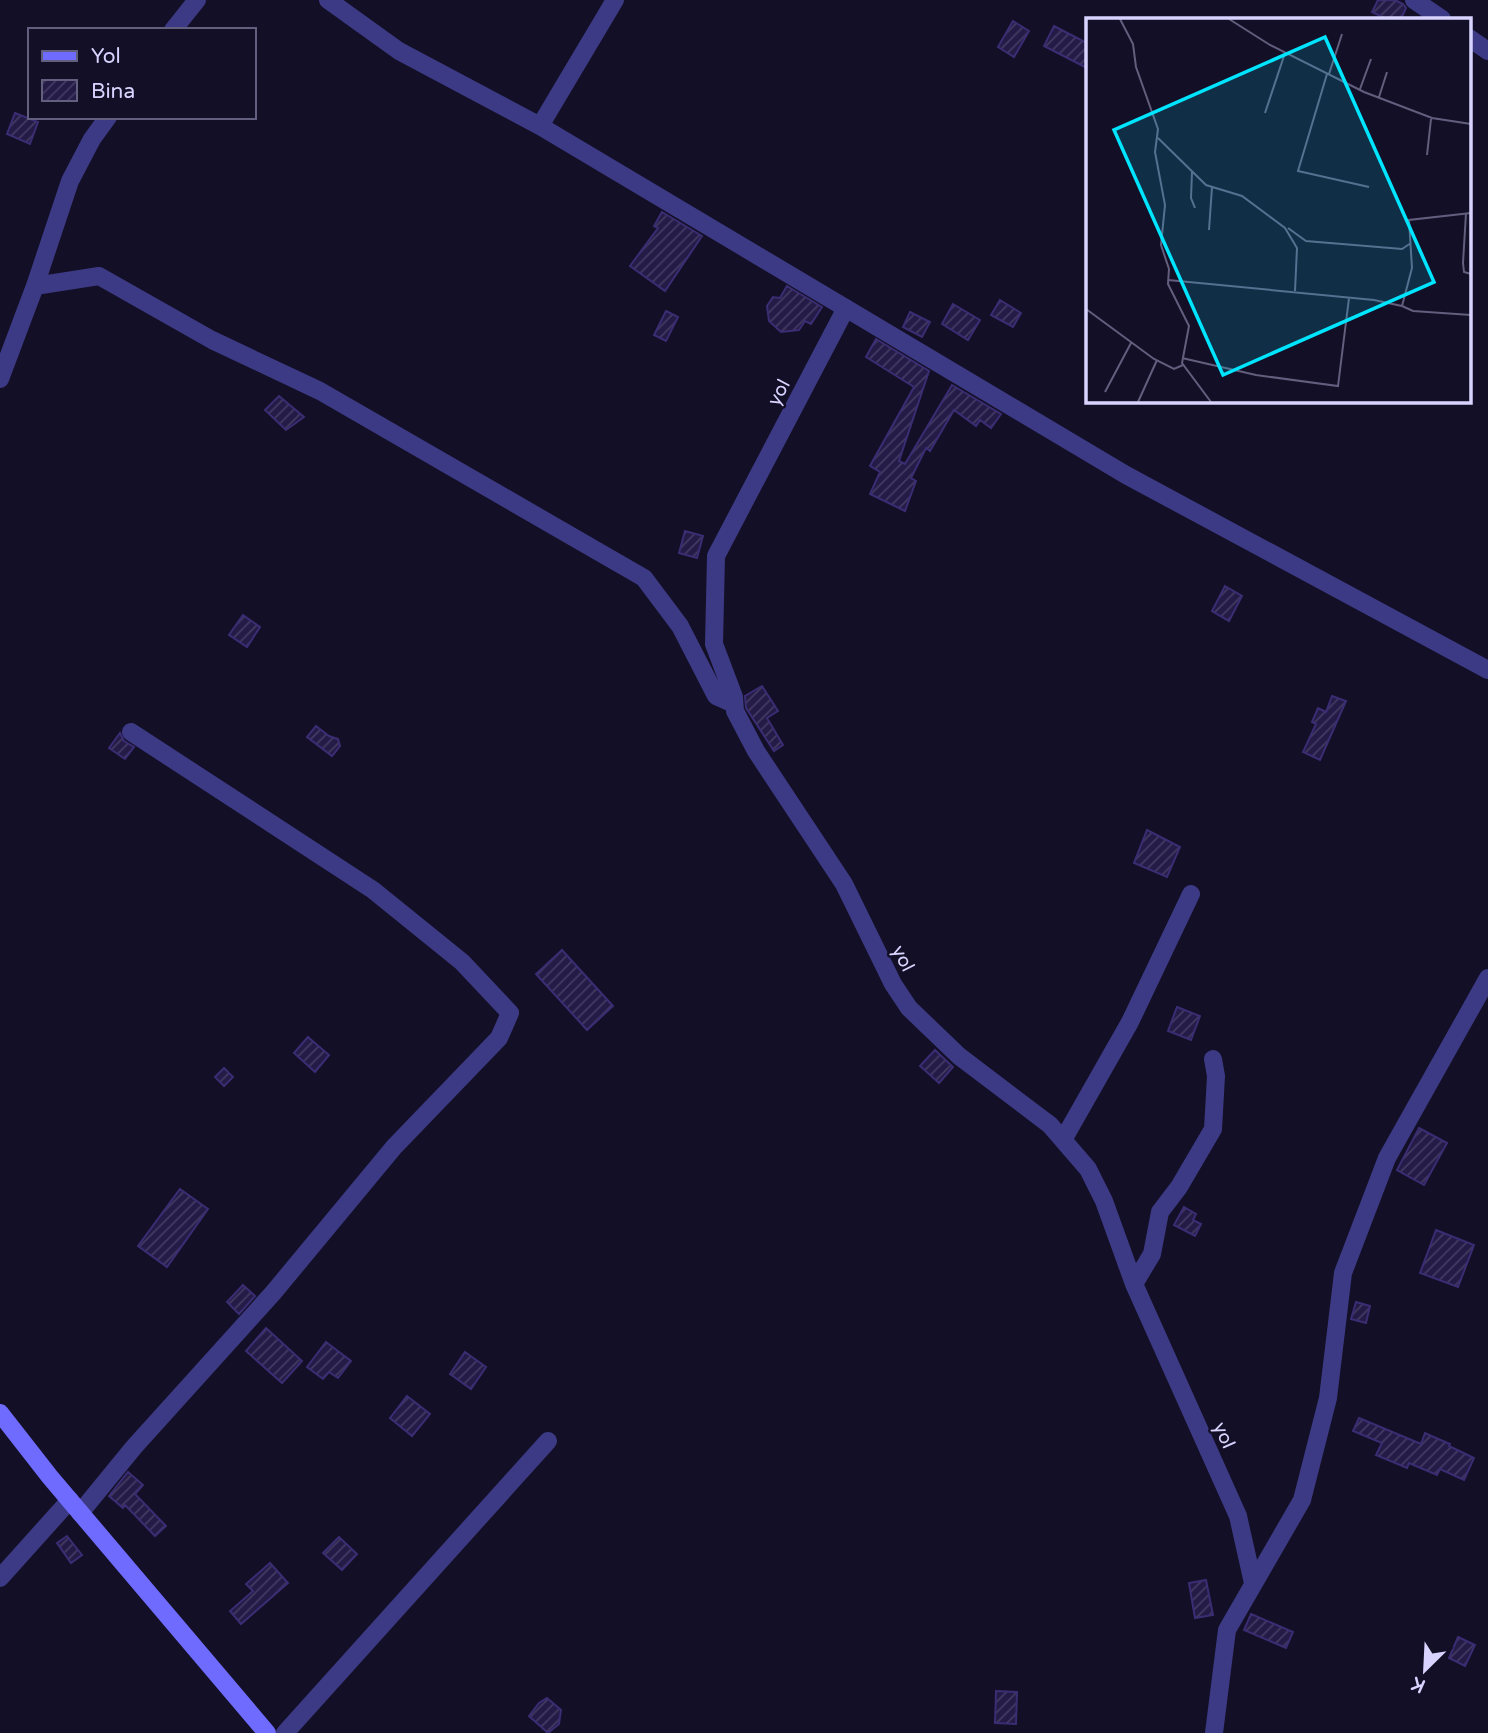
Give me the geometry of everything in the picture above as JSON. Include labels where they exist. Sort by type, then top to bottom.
[{"type":"main road","points":[[0,1413],[267,1733]]},
{"type":"street","points":[[175,28],[197,0]]},
{"type":"street","points":[[328,0],[399,51],[540,127],[1126,475],[1488,670]]},
{"type":"street","points":[[540,127],[615,0]]},
{"type":"street","points":[[1414,0],[1441,18]]},
{"type":"street","points":[[1470,39],[1488,51]]},
{"type":"street","points":[[0,379],[70,181],[92,139],[107,119]]},
{"type":"street","points":[[35,286],[99,276],[212,340],[320,391],[644,578],[680,626],[716,696],[734,704]]},
{"type":"street","name":"yol","points":[[846,308],[716,556],[714,644],[735,710],[756,751],[844,884],[893,984],[909,1008],[959,1056],[1050,1125],[1088,1169],[1104,1201],[1134,1284],[1238,1516],[1253,1583]]},
{"type":"street","points":[[0,1578],[134,1447],[273,1293],[394,1147],[499,1038],[510,1013],[462,962],[373,890],[131,732]]},
{"type":"street","points":[[1063,1140],[1130,1022],[1191,894]]},
{"type":"street","points":[[1214,1733],[1227,1630],[1302,1500],[1328,1398],[1343,1273],[1387,1158],[1488,978]]},
{"type":"street","points":[[1134,1284],[1152,1254],[1160,1212],[1179,1187],[1213,1129],[1216,1076],[1213,1059]]},
{"type":"street","points":[[285,1733],[548,1441]]},
{"type":"building","points":[[1378,0],[1395,0],[1406,8],[1401,18],[1385,18],[1372,12]]},
{"type":"building","points":[[1013,21],[1029,31],[1014,57],[998,47]]},
{"type":"building","points":[[1054,26],[1086,42],[1086,67],[1044,46]]},
{"type":"building","points":[[15,113],[38,122],[30,144],[7,134]]},
{"type":"building","points":[[662,212],[702,236],[665,291],[630,266],[658,228],[654,226]]},
{"type":"building","points":[[787,286],[822,307],[811,324],[805,321],[799,330],[781,332],[769,321],[767,306],[773,297],[780,298]]},
{"type":"building","points":[[1000,300],[1021,313],[1013,327],[991,315]]},
{"type":"building","points":[[953,304],[980,320],[968,340],[942,324]]},
{"type":"building","points":[[666,311],[678,317],[666,341],[654,335]]},
{"type":"building","points":[[910,312],[930,322],[922,337],[903,327]]},
{"type":"building","points":[[876,339],[929,371],[899,461],[905,464],[952,385],[1001,414],[991,428],[980,420],[976,426],[954,410],[930,451],[926,448],[911,478],[916,481],[905,511],[870,494],[880,472],[870,466],[914,387],[866,357]]},
{"type":"building","points":[[279,396],[304,417],[286,430],[265,410]]},
{"type":"building","points":[[685,531],[703,536],[697,558],[679,553]]},
{"type":"building","points":[[1225,586],[1242,596],[1229,621],[1212,611]]},
{"type":"building","points":[[243,615],[260,627],[247,647],[229,635]]},
{"type":"building","points":[[762,686],[778,711],[767,718],[783,745],[774,751],[746,708],[745,696]]},
{"type":"building","points":[[1332,696],[1346,701],[1320,760],[1303,752],[1316,724],[1312,722],[1318,708],[1326,712]]},
{"type":"building","points":[[316,726],[338,739],[340,746],[332,756],[307,737]]},
{"type":"building","points":[[120,733],[124,741],[134,747],[125,759],[109,748]]},
{"type":"building","points":[[1147,830],[1180,847],[1167,877],[1134,863]]},
{"type":"building","points":[[562,950],[613,1006],[587,1030],[536,974]]},
{"type":"building","points":[[1177,1007],[1200,1016],[1191,1040],[1168,1031]]},
{"type":"building","points":[[308,1037],[329,1055],[315,1072],[294,1053]]},
{"type":"building","points":[[935,1050],[953,1067],[939,1083],[920,1066]]},
{"type":"building","points":[[224,1068],[233,1077],[224,1086],[215,1077]]},
{"type":"building","points":[[1419,1128],[1447,1143],[1424,1185],[1397,1170]]},
{"type":"building","points":[[180,1189],[208,1209],[167,1267],[138,1246]]},
{"type":"building","points":[[1184,1207],[1196,1214],[1193,1220],[1201,1224],[1195,1236],[1174,1225]]},
{"type":"building","points":[[1436,1230],[1474,1245],[1458,1287],[1420,1273]]},
{"type":"building","points":[[243,1285],[255,1296],[239,1314],[227,1302]]},
{"type":"building","points":[[1356,1302],[1370,1306],[1366,1323],[1351,1319]]},
{"type":"building","points":[[266,1328],[302,1361],[282,1383],[246,1351]]},
{"type":"building","points":[[326,1342],[351,1361],[338,1378],[329,1372],[323,1379],[307,1367]]},
{"type":"building","points":[[465,1352],[486,1367],[471,1389],[450,1374]]},
{"type":"building","points":[[407,1396],[430,1414],[412,1436],[390,1418]]},
{"type":"building","points":[[1359,1418],[1421,1444],[1425,1433],[1474,1458],[1464,1480],[1440,1469],[1437,1475],[1409,1463],[1407,1468],[1376,1455],[1382,1443],[1353,1431]]},
{"type":"building","points":[[128,1472],[143,1485],[135,1494],[166,1526],[155,1536],[125,1505],[123,1508],[109,1496]]},
{"type":"building","points":[[67,1536],[82,1555],[71,1563],[57,1543]]},
{"type":"building","points":[[339,1537],[357,1554],[342,1570],[323,1553]]},
{"type":"building","points":[[270,1563],[288,1583],[241,1624],[230,1611],[253,1591],[246,1584]]},
{"type":"building","points":[[1206,1580],[1213,1615],[1195,1618],[1189,1583]]},
{"type":"building","points":[[1251,1614],[1293,1632],[1286,1648],[1244,1630]]},
{"type":"building","points":[[1458,1637],[1475,1645],[1465,1666],[1449,1658]]},
{"type":"building","points":[[996,1691],[1017,1692],[1016,1724],[995,1723]]},
{"type":"building","points":[[547,1698],[561,1710],[559,1724],[548,1733],[529,1716],[539,1703]]}]
